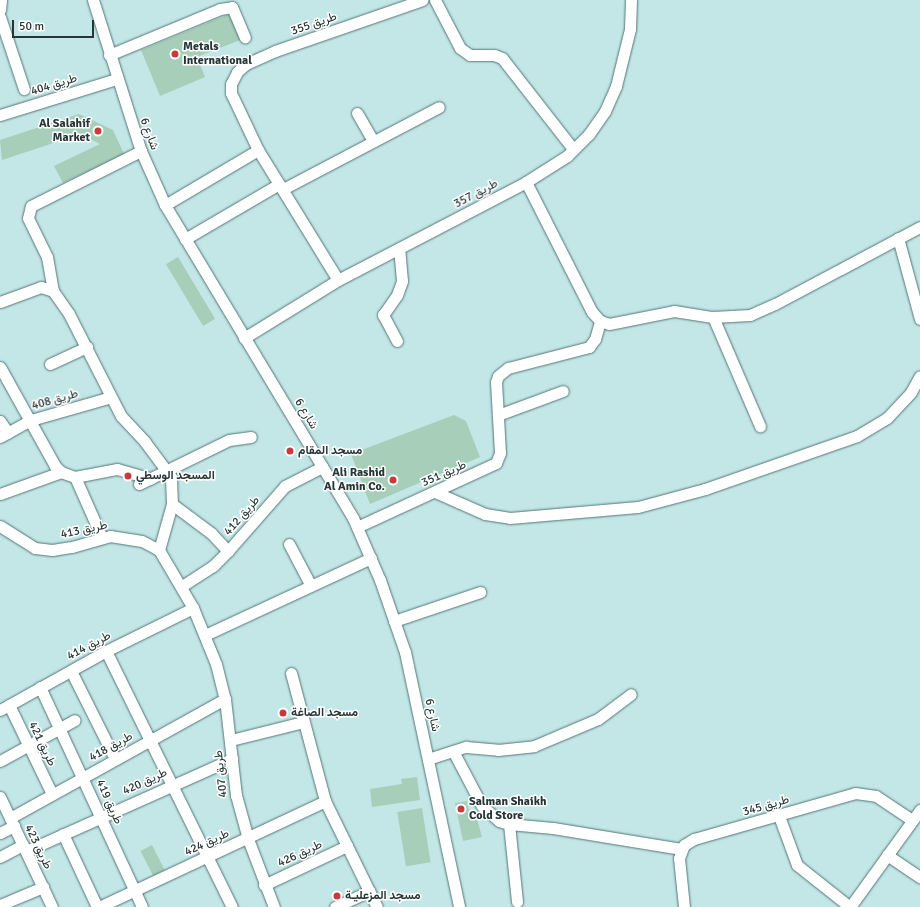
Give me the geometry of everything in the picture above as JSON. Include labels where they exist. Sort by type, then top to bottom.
[{"type":"street","points":[[0,10],[1,0]]},
{"type":"street","name":"شارع 6","points":[[93,0],[116,79],[141,151],[165,205],[358,527],[371,558],[405,652],[459,907]]},
{"type":"street","name":"طريق 355","points":[[258,150],[231,90],[236,72],[246,64],[275,51],[409,2],[422,0]]},
{"type":"street","points":[[435,0],[460,48],[470,55],[494,55],[502,58],[573,149]]},
{"type":"street","name":"طريق 357","points":[[244,338],[338,280],[526,182],[573,149],[590,134],[605,111],[616,86],[630,29],[631,0]]},
{"type":"street","points":[[109,55],[220,9],[232,7],[245,36]]},
{"type":"street","points":[[0,17],[24,89]]},
{"type":"street","name":"طريق 404","points":[[0,115],[116,79]]},
{"type":"street","points":[[185,239],[281,187],[373,142],[439,107]]},
{"type":"street","points":[[357,113],[373,142]]},
{"type":"street","points":[[165,205],[258,150],[338,280]]},
{"type":"street","points":[[141,151],[31,206],[28,218],[47,257],[53,291],[69,314],[87,347],[121,416],[168,471],[171,477],[172,504],[159,550],[182,586],[193,608]]},
{"type":"street","points":[[526,182],[592,312],[600,321],[609,324],[674,311],[713,317],[750,315],[775,304],[920,227]]},
{"type":"street","points":[[898,238],[920,319]]},
{"type":"street","points":[[397,341],[384,321],[383,315],[397,295],[402,281],[399,248]]},
{"type":"street","points":[[0,302],[41,287],[53,291]]},
{"type":"street","points":[[713,317],[760,426]]},
{"type":"street","name":"طريق 351","points":[[358,527],[496,463],[500,453],[496,382],[503,371],[589,347],[595,339],[600,321]]},
{"type":"street","points":[[50,364],[87,347]]},
{"type":"street","points":[[0,367],[61,472],[74,477],[117,469],[151,479]]},
{"type":"street","points":[[435,492],[485,514],[510,518],[638,507],[705,489],[857,436],[887,418],[911,392],[920,376]]},
{"type":"street","points":[[498,415],[563,391]]},
{"type":"street","name":"طريق 408","points":[[0,421],[4,435],[31,420],[111,397]]},
{"type":"street","points":[[139,484],[229,440],[251,437]]},
{"type":"street","name":"طريق 412","points":[[182,586],[213,566],[285,486],[322,467]]},
{"type":"street","points":[[0,494],[61,472]]},
{"type":"street","points":[[74,477],[102,538]]},
{"type":"street","points":[[172,504],[211,533],[228,551]]},
{"type":"street","name":"طريق 413","points":[[0,526],[36,548],[52,550],[72,547],[102,538],[126,538],[159,550]]},
{"type":"street","points":[[288,544],[310,586]]},
{"type":"street","points":[[205,634],[371,558]]},
{"type":"street","points":[[394,621],[480,592]]},
{"type":"street","name":"طريق 407","points":[[193,608],[205,634],[216,664],[225,698],[231,740],[236,795],[248,839],[264,885],[274,907]]},
{"type":"street","name":"طريق 414","points":[[5,708],[106,651],[193,608]]},
{"type":"street","points":[[106,651],[151,739],[232,907]]},
{"type":"street","points":[[71,670],[115,759]]},
{"type":"street","points":[[291,673],[303,722],[326,801],[377,907]]},
{"type":"street","name":"طريق 419","points":[[40,687],[84,776],[142,907]]},
{"type":"street","points":[[428,759],[466,747],[498,750],[534,746],[598,719],[631,694]]},
{"type":"street","name":"طريق 418","points":[[0,833],[12,822],[52,794],[225,698]]},
{"type":"street","name":"طريق 421","points":[[5,708],[28,746],[52,794]]},
{"type":"street","points":[[0,761],[75,720]]},
{"type":"street","points":[[231,740],[303,722]]},
{"type":"street","points":[[453,751],[482,806],[494,817],[509,824],[553,828],[681,849],[679,862],[684,907]]},
{"type":"street","name":"طريق 420","points":[[0,857],[63,834],[172,783],[232,758]]},
{"type":"street","name":"طريق 345","points":[[681,849],[694,840],[862,793],[876,796],[912,820]]},
{"type":"street","name":"طريق 423","points":[[0,797],[52,907]]},
{"type":"street","name":"طريق 424","points":[[98,907],[248,839],[326,801]]},
{"type":"street","points":[[779,816],[797,865],[850,907],[920,810]]},
{"type":"street","points":[[509,824],[517,902]]},
{"type":"street","points":[[63,834],[98,907]]},
{"type":"street","name":"طريق 426","points":[[264,885],[347,846]]},
{"type":"street","points":[[887,856],[920,877]]},
{"type":"street","points":[[4,905],[42,887]]},
{"type":"street","points":[[335,907],[369,892]]},
{"type":"building","name":"Metals International","points":[[229,14],[240,40],[197,57],[205,77],[160,96],[141,50]]},
{"type":"building","points":[[79,114],[113,130],[124,154],[63,183],[54,166],[100,144],[81,134],[2,160],[0,140]]},
{"type":"building","points":[[178,257],[215,319],[203,326],[166,264]]},
{"type":"building","name":"Ali Rashid Al Amin Co.","points":[[454,415],[466,421],[480,457],[370,504],[351,454]]},
{"type":"building","points":[[417,777],[420,800],[372,807],[370,789],[402,784],[401,779]]},
{"type":"building","points":[[467,801],[471,820],[477,819],[482,837],[463,841],[455,803]]},
{"type":"building","points":[[422,808],[431,862],[406,866],[397,812]]},
{"type":"building","points":[[152,845],[165,870],[153,876],[140,851]]},
{"type":"place","name":"Metals International","points":[[175,54]]},
{"type":"place","name":"Al Salahif Market","points":[[98,131]]},
{"type":"place","name":"مسجد المقام","points":[[290,451]]},
{"type":"place","name":"المسجد الوسطي","points":[[128,476]]},
{"type":"place","name":"Ali Rashid Al Amin Co.","points":[[393,480]]},
{"type":"place","name":"مسجد الصاغة","points":[[283,713]]},
{"type":"place","name":"Salman Shaikh Cold Store","points":[[461,809]]},
{"type":"place","name":"مسجد المزعليـة","points":[[337,896]]}]
